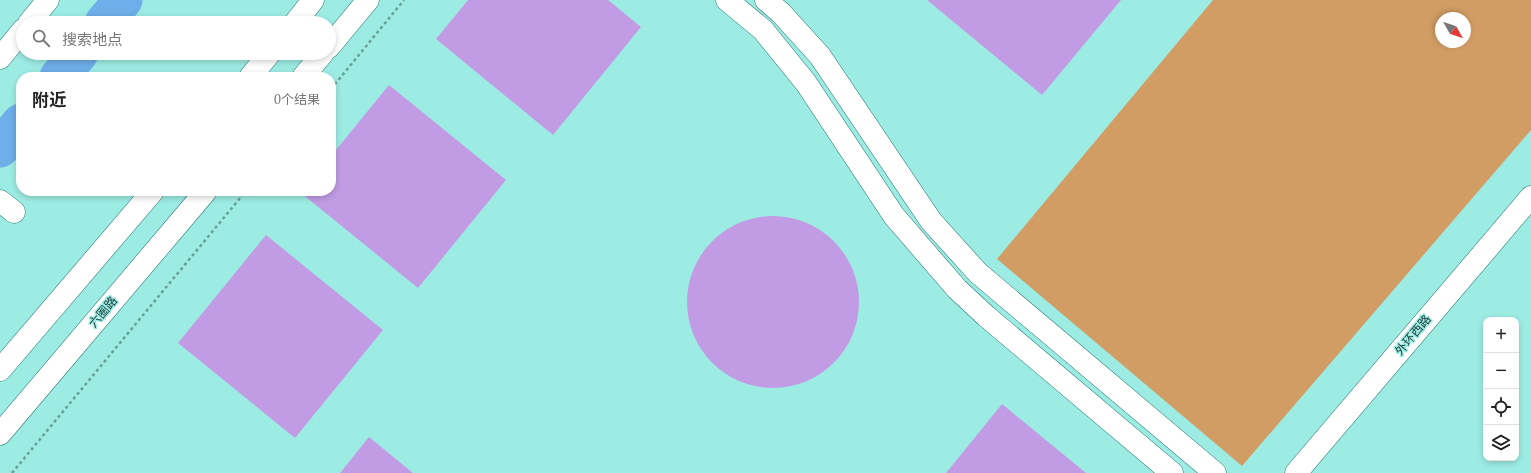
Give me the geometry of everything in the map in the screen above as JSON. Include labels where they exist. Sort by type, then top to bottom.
[{"type":"street","points":[[35,16],[48,0]]},
{"type":"street","points":[[301,16],[314,0]]},
{"type":"street","points":[[336,38],[368,0]]},
{"type":"street","points":[[727,0],[763,30],[806,83],[894,216],[957,289],[986,316],[1172,473]]},
{"type":"street","points":[[763,30],[780,4],[820,56],[931,221],[978,273],[1215,473]]},
{"type":"street","points":[[0,58],[16,39]]},
{"type":"street","points":[[254,72],[264,60]]},
{"type":"street","points":[[307,72],[318,60]]},
{"type":"street","points":[[0,370],[149,196]]},
{"type":"street","name":"六圈路","points":[[0,434],[202,196]]},
{"type":"street","name":"外环西路","points":[[1296,473],[1531,197]]},
{"type":"path","points":[[336,83],[404,0]]},
{"type":"path","points":[[12,473],[242,196]]},
{"type":"shaded area","points":[[1213,0],[1531,0],[1531,130],[1242,466],[997,259]]},
{"type":"building","points":[[468,0],[608,0],[641,27],[553,135],[436,39]]},
{"type":"building","points":[[927,0],[1121,0],[1042,95]]},
{"type":"building","points":[[389,85],[506,180],[418,288],[305,196],[336,196],[336,150]]},
{"type":"building","points":[[773,216],[790,218],[806,223],[821,231],[839,248],[844,254],[855,277],[859,302],[857,319],[852,335],[844,350],[827,368],[821,373],[798,384],[773,388],[756,386],[740,381],[725,373],[707,356],[702,350],[691,327],[687,302],[689,285],[694,269],[702,254],[719,236],[725,231],[748,220]]},
{"type":"building","points":[[266,235],[383,330],[295,438],[178,343]]},
{"type":"building","points":[[1002,404],[1086,473],[946,473]]},
{"type":"building","points":[[369,437],[413,473],[340,473]]},
{"type":"waterway","points":[[110,16],[123,0]]},
{"type":"waterway","points":[[63,72],[73,60]]},
{"type":"waterway","points":[[0,148],[16,129]]}]
